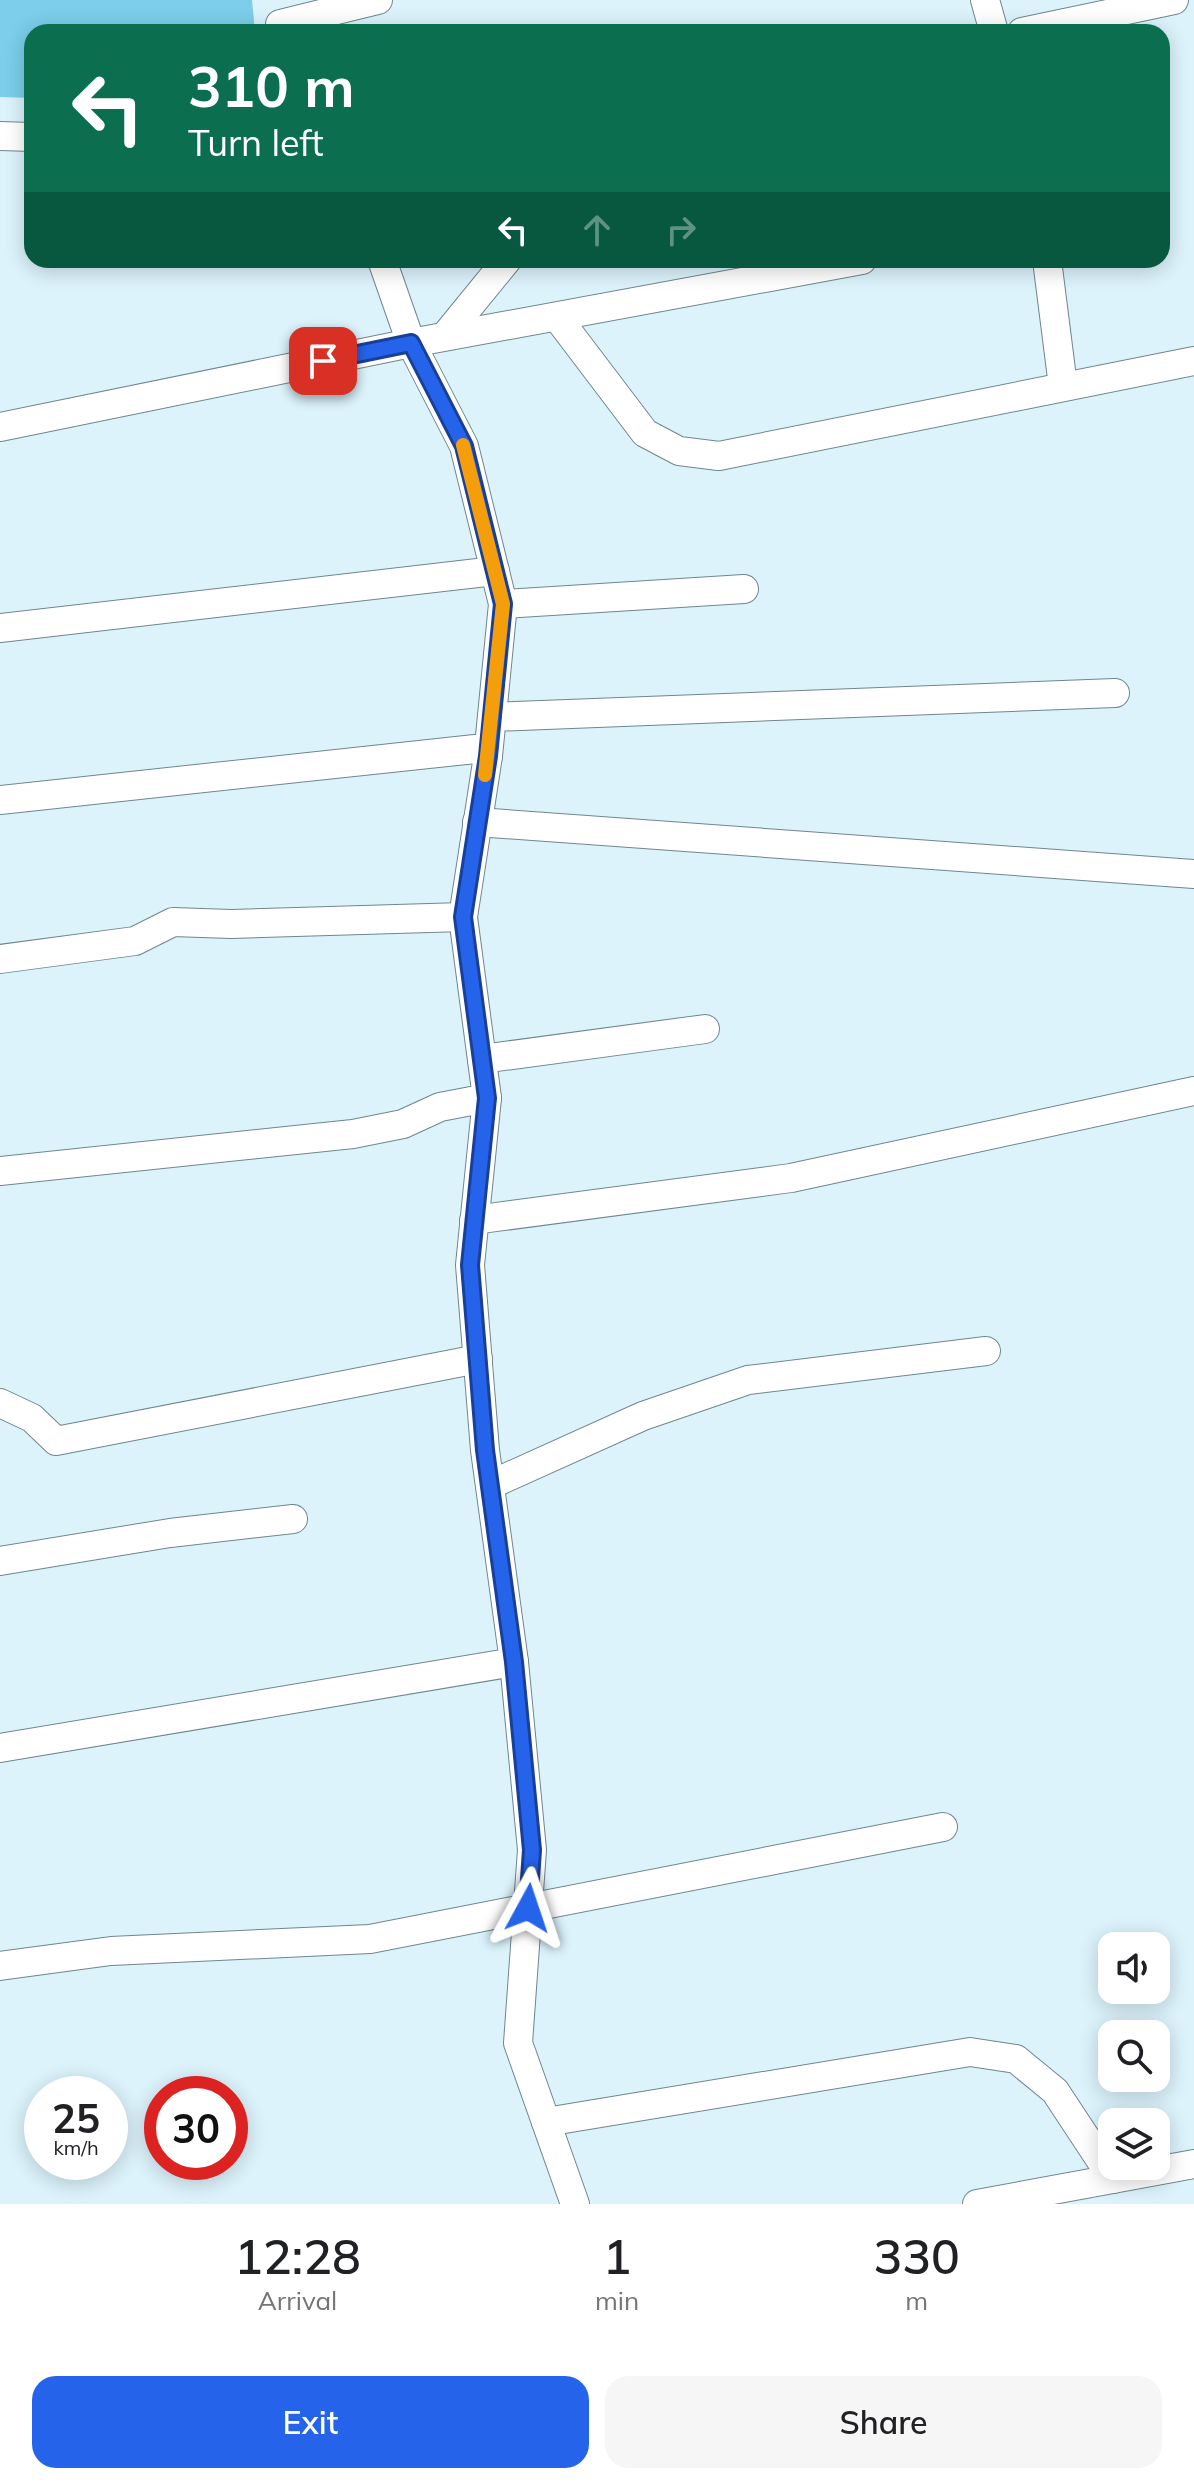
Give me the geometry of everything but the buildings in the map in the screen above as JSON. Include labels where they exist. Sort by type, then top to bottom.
[{"type":"street","points":[[279,19],[378,0]]},
{"type":"street","points":[[985,0],[992,24]]},
{"type":"street","points":[[1060,24],[1174,0]]},
{"type":"street","points":[[0,136],[24,137]]},
{"type":"street","points":[[385,268],[411,343],[464,446],[503,604],[488,756],[463,917],[487,1098],[470,1265],[490,1485],[514,1662],[532,1850],[518,2043],[575,2204]]},
{"type":"street","points":[[445,336],[500,268]]},
{"type":"street","points":[[0,427],[445,336],[819,268]]},
{"type":"street","points":[[1048,268],[1063,386]]},
{"type":"street","points":[[557,317],[645,433],[679,451],[719,456],[1194,361]]},
{"type":"street","points":[[0,628],[495,571]]},
{"type":"street","points":[[503,604],[744,589]]},
{"type":"street","points":[[492,717],[1115,693]]},
{"type":"street","points":[[0,800],[475,749],[488,756]]},
{"type":"street","points":[[477,822],[1194,874]]},
{"type":"street","points":[[0,959],[135,941],[173,922],[231,924],[463,917]]},
{"type":"street","points":[[482,1059],[705,1029]]},
{"type":"street","points":[[474,1220],[791,1178],[1194,1091]]},
{"type":"street","points":[[0,1171],[353,1134],[403,1124],[440,1107],[487,1098]]},
{"type":"street","points":[[490,1485],[643,1416],[748,1380],[986,1351]]},
{"type":"street","points":[[0,1403],[32,1418],[56,1441],[478,1359]]},
{"type":"street","points":[[0,1561],[170,1533],[293,1519]]},
{"type":"street","points":[[0,1748],[514,1662]]},
{"type":"street","points":[[0,1966],[111,1951],[370,1939],[943,1827]]},
{"type":"street","points":[[546,2122],[970,2052],[1016,2059],[1055,2091],[1098,2156]]},
{"type":"street","points":[[1170,2168],[1194,2164]]},
{"type":"street","points":[[977,2204],[1108,2180]]},
{"type":"shaded area","points":[[0,0],[252,0],[254,24],[24,24],[24,98],[0,97]]},
{"type":"slow traffic","points":[[463,445],[503,604],[485,775]]},
{"type":"route","points":[[323,361],[411,343],[464,446],[503,604],[488,756],[463,917],[487,1098],[470,1265],[485,1450],[514,1662],[532,1850],[528,1908]]}]
